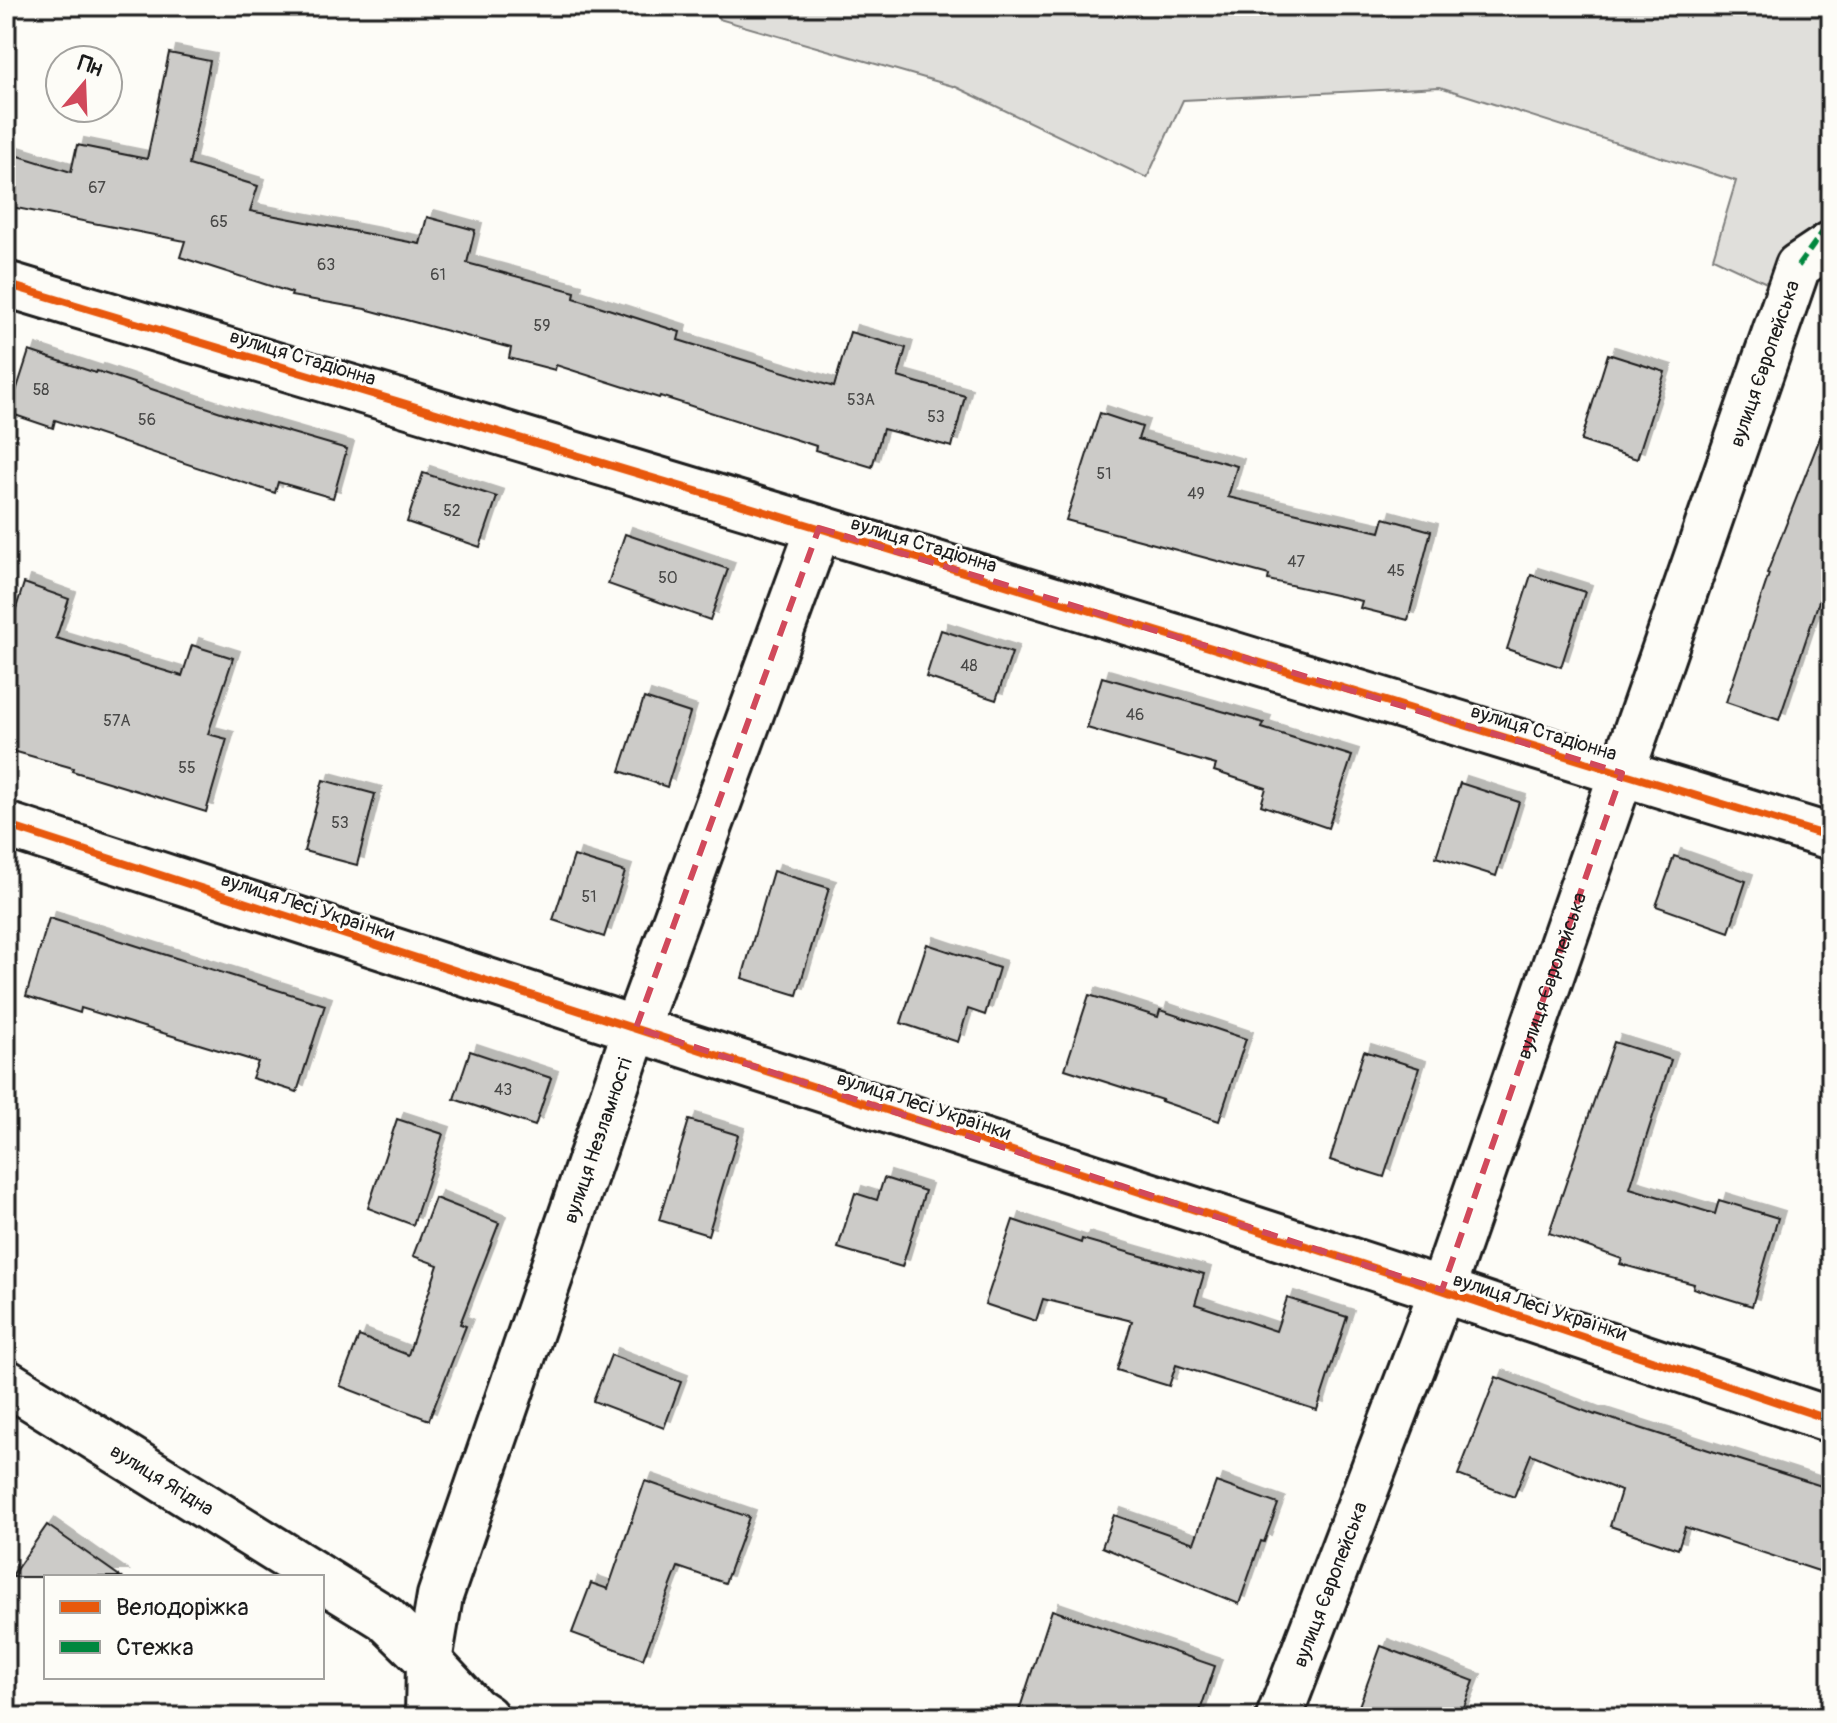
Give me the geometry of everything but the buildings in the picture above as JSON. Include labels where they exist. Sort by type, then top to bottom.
[{"type":"street","name":"вулиця Європейська","points":[[1279,1717],[1442,1290],[1798,266],[1831,244]]},
{"type":"street","name":"вулиця Стадіонна","points":[[6,284],[1831,837]]},
{"type":"street","name":"вулиця Незламності","points":[[428,1717],[429,1661],[440,1596],[636,1028],[819,528]]},
{"type":"street","name":"вулиця Лесі Українки","points":[[6,825],[1442,1290],[1831,1420]]},
{"type":"street","name":"вулиця Ягідна","points":[[6,1382],[316,1575]]},
{"type":"street","name":"вулиця Ягідна","points":[[324,1580],[385,1618],[474,1709],[486,1717]]},
{"type":"highlighted area","points":[[819,528],[1622,773],[1442,1290],[636,1028]]},
{"type":"shaded area","points":[[712,6],[1831,6],[1831,227],[1773,286],[1713,258],[1736,181],[1440,87],[1183,100],[1147,178],[956,87],[719,19]]},
{"type":"marked path","points":[[1798,266],[1831,221]]},
{"type":"cycle path","points":[[6,284],[1831,837]]},
{"type":"cycle path","points":[[6,825],[1442,1290],[1831,1420]]}]
